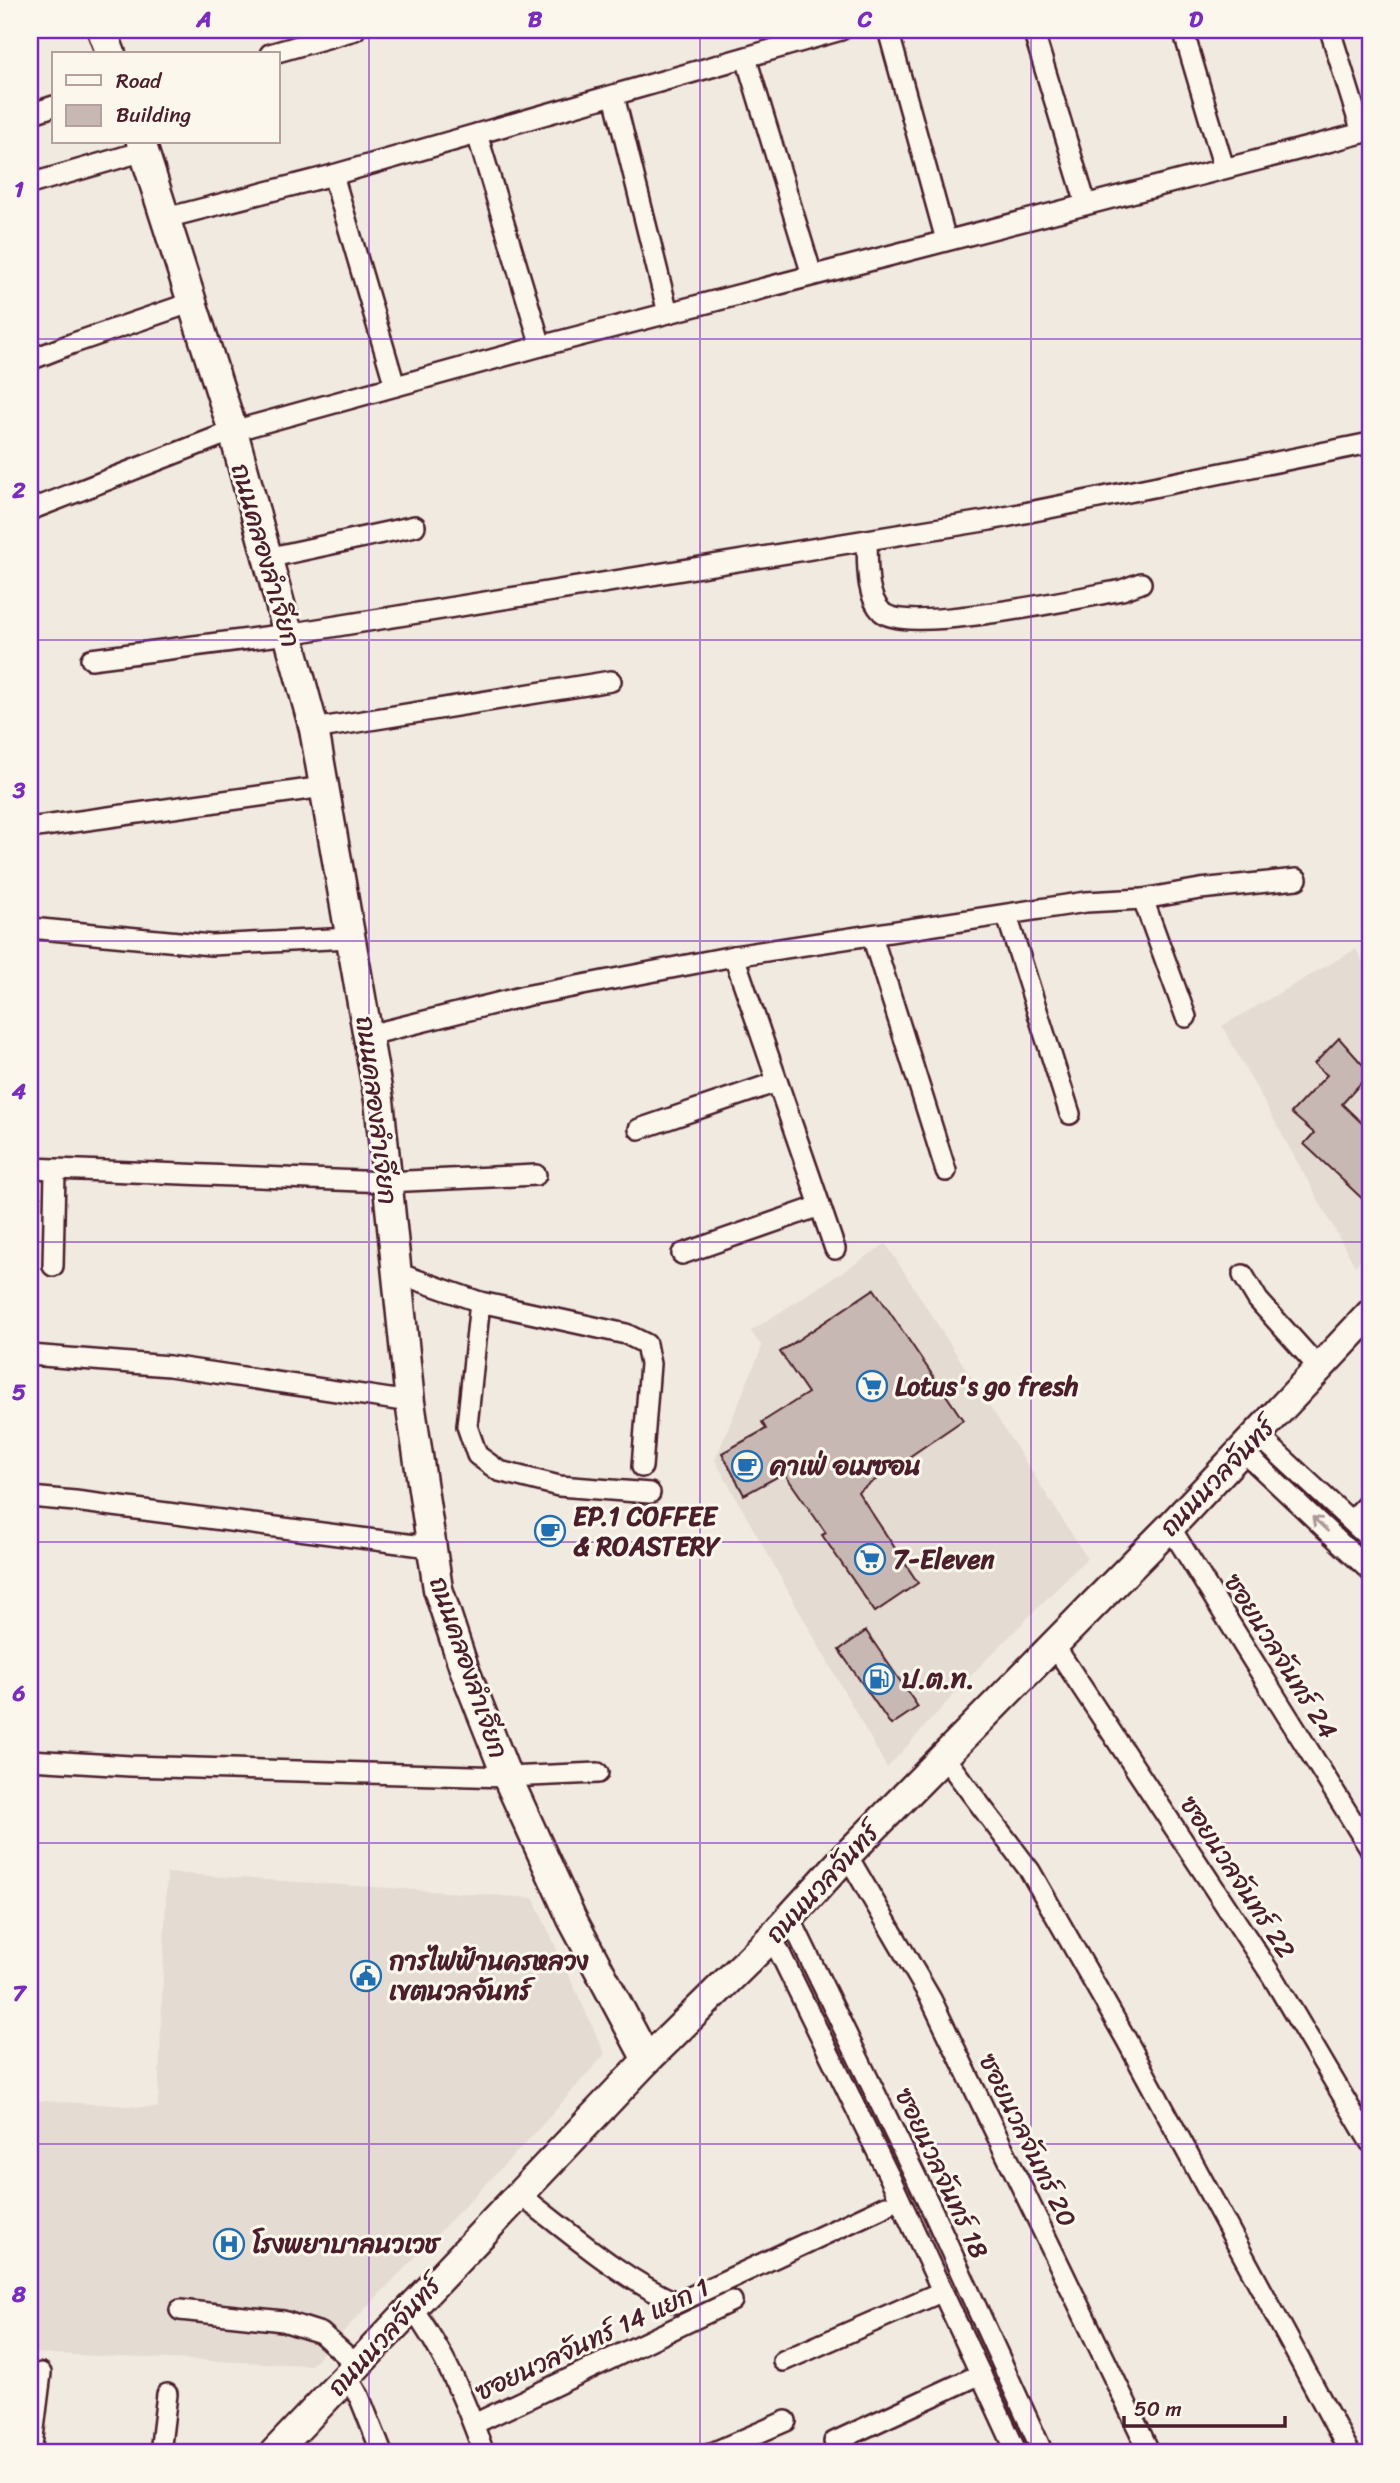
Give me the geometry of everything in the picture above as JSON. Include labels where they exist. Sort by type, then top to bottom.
[{"type":"street","points":[[102,30],[110,52]]},
{"type":"street","points":[[277,52],[355,30]]},
{"type":"street","points":[[166,218],[333,175],[841,30]]},
{"type":"street","points":[[888,30],[946,240]]},
{"type":"street","points":[[1033,30],[1086,204]]},
{"type":"street","points":[[1183,30],[1224,168]]},
{"type":"street","points":[[30,510],[233,431],[541,346],[1366,132],[1330,30]]},
{"type":"street","points":[[746,58],[812,275]]},
{"type":"street","points":[[614,96],[668,313]]},
{"type":"street","points":[[30,114],[52,107]]},
{"type":"street","points":[[477,134],[541,346]]},
{"type":"street","points":[[30,184],[142,146]]},
{"type":"street","name":"ถนนคลองลำเจียก","points":[[142,146],[233,431],[314,729],[379,1100],[410,1402],[438,1589],[507,1777],[572,1919],[647,2060]]},
{"type":"street","points":[[333,175],[395,386]]},
{"type":"street","points":[[30,360],[193,302]]},
{"type":"street","points":[[91,659],[288,634],[990,520],[1370,443]]},
{"type":"street","points":[[267,558],[415,526]]},
{"type":"street","points":[[867,540],[872,594],[876,605],[892,617],[996,614],[1122,590],[1141,583]]},
{"type":"street","points":[[314,729],[611,681]]},
{"type":"street","points":[[30,828],[324,788]]},
{"type":"street","points":[[369,1035],[525,996],[734,956],[1086,902],[1143,899],[1200,889],[1297,879]]},
{"type":"street","points":[[1143,899],[1186,1017]]},
{"type":"street","points":[[1007,916],[1070,1114]]},
{"type":"street","points":[[30,928],[211,945],[350,938]]},
{"type":"street","points":[[872,936],[946,1171]]},
{"type":"street","points":[[734,956],[835,1249]]},
{"type":"street","points":[[639,1129],[778,1082]]},
{"type":"street","points":[[30,1168],[386,1182],[536,1175]]},
{"type":"street","points":[[53,1266],[55,1171]]},
{"type":"street","points":[[682,1254],[820,1206]]},
{"type":"street","points":[[397,1273],[480,1302],[626,1334],[646,1344],[650,1364],[642,1466]]},
{"type":"street","points":[[1243,1275],[1258,1300],[1320,1369]]},
{"type":"street","points":[[480,1302],[467,1426],[477,1455],[499,1471],[559,1486],[650,1493]]},
{"type":"street","name":"ถนนนวลจันทร์","points":[[274,2453],[647,2060],[781,1927],[847,1855],[1170,1527],[1370,1314]]},
{"type":"street","points":[[30,1355],[169,1366],[410,1402]]},
{"type":"street","points":[[1251,1443],[1352,1521],[1370,1539]]},
{"type":"street","points":[[1251,1443],[1370,1571]]},
{"type":"street","points":[[30,1497],[430,1547]]},
{"type":"street","points":[[1352,1521],[1370,1502]]},
{"type":"street","name":"ซอยนวลจันทร์ 24","points":[[1170,1527],[1370,1849]]},
{"type":"street","name":"ซอยนวลจันทร์ 22","points":[[1054,1645],[1272,1976],[1370,2142]]},
{"type":"street","points":[[944,1756],[1037,1883],[1139,2063],[1350,2453]]},
{"type":"street","points":[[30,1760],[130,1766],[507,1777],[598,1773]]},
{"type":"street","name":"ซอยนวลจันทร์ 20","points":[[847,1855],[931,1999],[1150,2453]]},
{"type":"street","points":[[781,1927],[941,2292],[981,2374],[1011,2451]]},
{"type":"street","name":"ซอยนวลจันทร์ 18","points":[[781,1927],[933,2213],[1043,2453]]},
{"type":"street","points":[[519,2194],[625,2274],[677,2303],[886,2206]]},
{"type":"street","points":[[783,2361],[941,2292]]},
{"type":"street","name":"ซอยนวลจันทร์ 14 แยก 1","points":[[474,2424],[732,2301]]},
{"type":"street","points":[[411,2307],[448,2363],[484,2453]]},
{"type":"street","points":[[180,2310],[283,2321],[321,2333],[351,2370],[382,2453]]},
{"type":"street","points":[[31,2453],[41,2373]]},
{"type":"street","points":[[834,2442],[981,2374]]},
{"type":"street","points":[[160,2453],[167,2394]]},
{"type":"street","points":[[712,2453],[786,2421]]},
{"type":"shaded area","points":[[1356,949],[1370,975],[1370,1251],[1355,1266],[1222,1026]]},
{"type":"shaded area","points":[[886,1244],[1087,1558],[976,1670],[887,1768],[715,1460],[762,1347],[751,1331]]},
{"type":"shaded area","points":[[167,1873],[533,1898],[605,2054],[533,2135],[311,2365],[30,2353],[30,2100],[158,2108]]},
{"type":"building","points":[[1339,1038],[1370,1073],[1342,1104],[1370,1131],[1370,1206],[1304,1144],[1314,1133],[1291,1113],[1327,1075],[1314,1064]]},
{"type":"building","points":[[874,1289],[963,1420],[858,1492],[918,1583],[875,1612],[822,1535],[826,1533],[784,1473],[744,1495],[722,1453],[766,1429],[762,1422],[808,1393],[780,1352]]},
{"type":"building","name":"ป.ต.ท.","points":[[866,1631],[918,1707],[891,1725],[839,1650]]},
{"type":"place","name":"Lotus's go fresh","points":[[872,1386]]},
{"type":"place","name":"คาเฟ่ อเมซอน","points":[[747,1466]]},
{"type":"place","name":"EP.1 COFFEE & ROASTERY","points":[[550,1531]]},
{"type":"place","name":"7-Eleven","points":[[870,1559]]},
{"type":"place","name":"ป.ต.ท.","points":[[879,1679]]},
{"type":"place","name":"การไฟฟ้านครหลวง เขตนวลจันทร์","points":[[366,1976]]},
{"type":"place","name":"โรงพยาบาลนวเวช","points":[[229,2244]]}]
